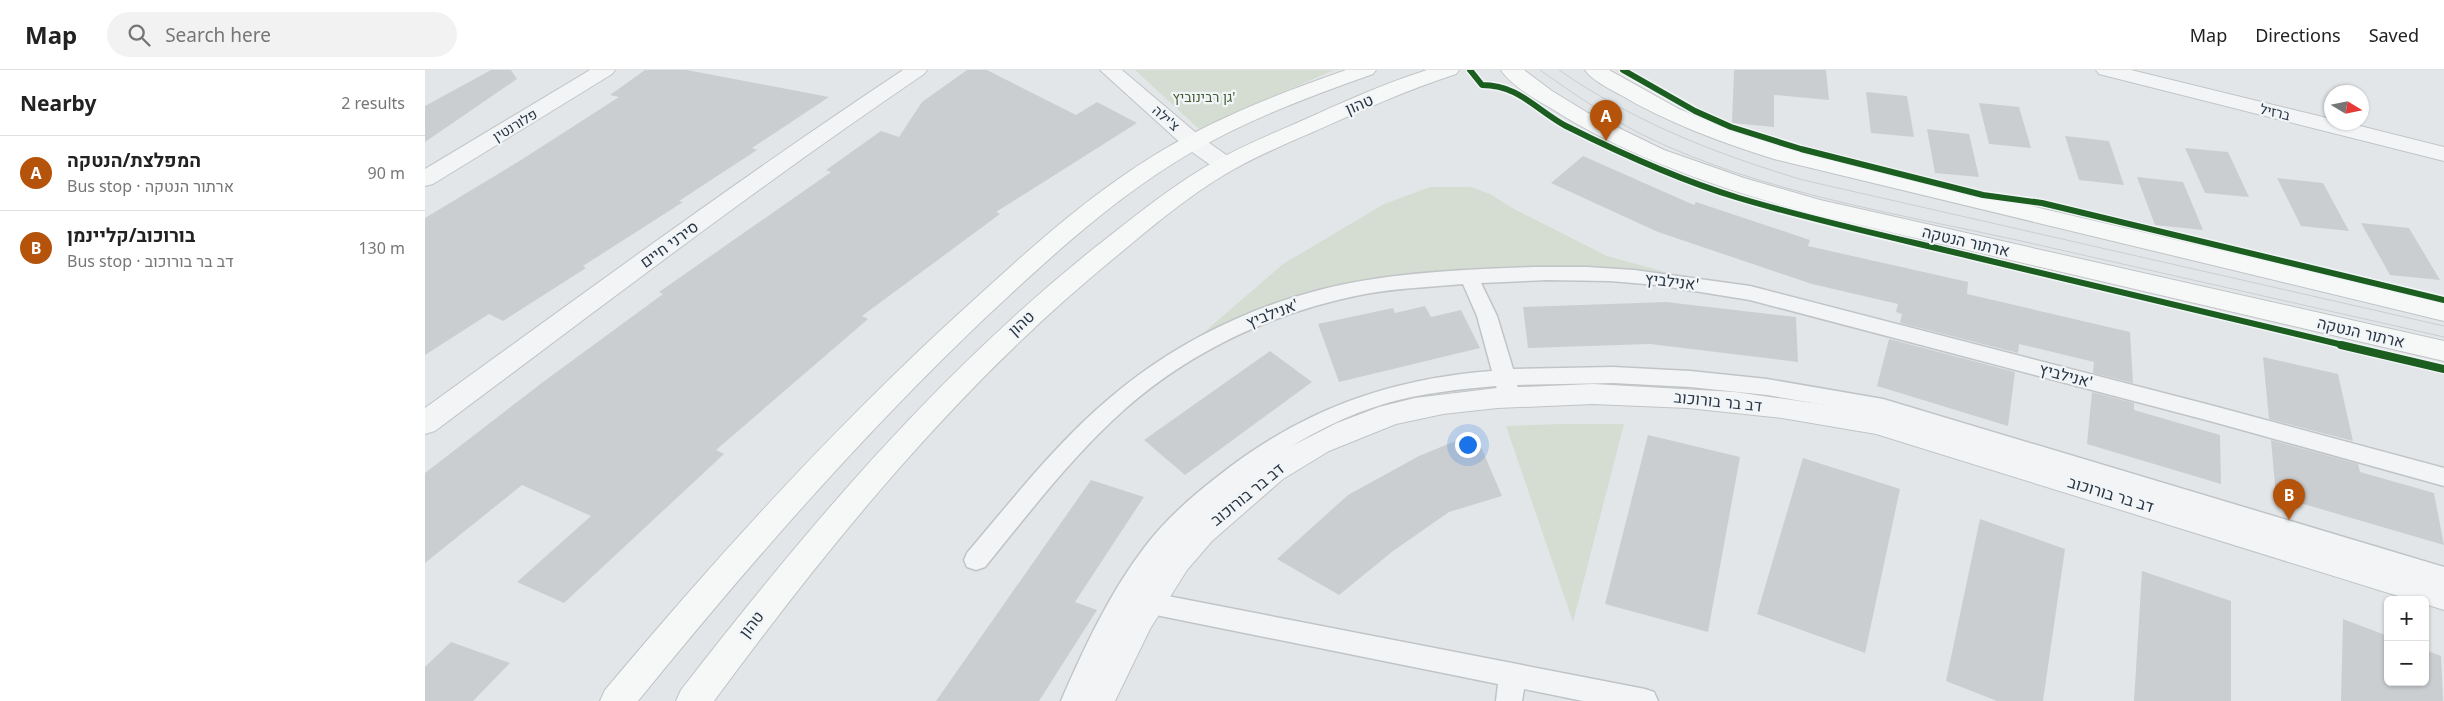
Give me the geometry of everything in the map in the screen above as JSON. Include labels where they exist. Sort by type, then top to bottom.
[{"type":"main road","name":"טהון","points":[[617,701],[761,529],[887,396],[1040,254],[1119,190],[1193,142],[1276,104],[1367,70]]},
{"type":"main road","name":"טהון","points":[[693,701],[751,624],[837,520],[926,419],[1002,340],[1076,274],[1224,164],[1345,109],[1449,70]]},
{"type":"main road","name":"ארתור הנטקה","points":[[1511,70],[1576,115],[1615,136],[1673,161],[1767,193],[1817,207],[2444,351]]},
{"type":"main road","points":[[1595,70],[1632,94],[1673,115],[1716,133],[1785,155],[2444,312]]},
{"type":"street","name":"פלורנטין","points":[[425,179],[605,70]]},
{"type":"street","name":"סירני חיים","points":[[425,423],[709,215],[839,122],[917,70]]},
{"type":"street","name":"צ'ילה","points":[[1110,70],[1193,142],[1224,164]]},
{"type":"street","name":"ברזיל","points":[[2106,70],[2444,154]]},
{"type":"street","name":"דב בר בורוכוב","points":[[1098,701],[1123,647],[1135,601],[1165,575],[1192,541],[1280,465],[1334,437],[1391,415],[1457,402],[1507,387],[1549,394],[1646,394],[1785,408],[1876,423],[2444,596]]},
{"type":"lane","name":"אנילביץ'","points":[[976,560],[1051,471],[1100,420],[1142,384],[1224,332],[1302,302],[1367,286],[1469,277],[1563,272],[1677,281],[1750,293],[2210,413],[2444,477]]},
{"type":"lane","points":[[1469,277],[1487,316],[1507,387],[1641,375],[1737,382],[1864,403],[2444,577]]},
{"type":"lane","points":[[1074,701],[1135,601],[1645,701]]},
{"type":"lane","points":[[1509,701],[1513,674]]},
{"type":"green space","name":"גן רבינוביץ'","points":[[1135,70],[1334,70],[1199,129]]},
{"type":"green space","points":[[1430,187],[1471,187],[1490,194],[1514,209],[1607,256],[1680,276],[1558,266],[1405,276],[1350,283],[1180,353],[1283,264],[1384,204]]},
{"type":"green space","points":[[1624,424],[1573,622],[1506,426]]},
{"type":"building","points":[[491,70],[511,70],[517,79],[425,142],[425,106]]},
{"type":"building","points":[[645,70],[687,70],[829,97],[752,148],[757,150],[679,201],[683,202],[583,266],[586,268],[503,321],[489,314],[425,355],[425,218],[521,160],[619,97],[610,95]]},
{"type":"building","points":[[967,70],[987,70],[1076,115],[1097,102],[1137,123],[996,212],[1000,214],[862,316],[868,319],[716,450],[724,454],[564,603],[517,582],[591,516],[522,485],[425,563],[425,473],[543,382],[663,294],[659,292],[831,172],[826,170],[881,131],[899,137],[922,102]]},
{"type":"building","points":[[1734,70],[1826,70],[1829,100],[1774,95],[1774,127],[1732,123]]},
{"type":"building","points":[[1866,92],[1907,96],[1914,137],[1871,133]]},
{"type":"building","points":[[1979,103],[2019,107],[2031,148],[1989,144]]},
{"type":"building","points":[[1927,129],[1969,134],[1979,177],[1935,173]]},
{"type":"building","points":[[2065,136],[2109,141],[2124,185],[2079,180]]},
{"type":"building","points":[[2185,148],[2228,152],[2249,197],[2205,193]]},
{"type":"building","points":[[1583,156],[1694,205],[1696,202],[1810,240],[1808,246],[1968,282],[1967,294],[2130,332],[2133,383],[2093,373],[2094,362],[2019,344],[2018,353],[1900,323],[1902,314],[1896,312],[1898,304],[1812,284],[1658,232],[1551,183]]},
{"type":"building","points":[[2137,177],[2183,182],[2203,230],[2155,225]]},
{"type":"building","points":[[2277,178],[2323,183],[2349,231],[2301,226]]},
{"type":"building","points":[[2361,223],[2409,228],[2440,280],[2390,275]]},
{"type":"building","points":[[1666,302],[1796,317],[1798,362],[1650,344],[1528,348],[1523,307]]},
{"type":"building","points":[[1425,306],[1431,317],[1461,310],[1480,348],[1339,382],[1318,324],[1393,308],[1395,313]]},
{"type":"building","points":[[1889,339],[2015,372],[2008,426],[1877,386]]},
{"type":"building","points":[[1270,351],[1312,382],[1185,475],[1144,440]]},
{"type":"building","points":[[2263,357],[2338,374],[2353,441],[2269,419]]},
{"type":"building","points":[[2092,392],[2134,403],[2134,410],[2220,435],[2221,484],[2087,444]]},
{"type":"building","points":[[1475,433],[1502,496],[1449,512],[1393,551],[1339,595],[1277,559],[1348,495],[1419,456]]},
{"type":"building","points":[[1648,435],[1740,457],[1708,632],[1605,604]]},
{"type":"building","points":[[2271,440],[2358,464],[2360,472],[2434,493],[2444,545],[2276,496]]},
{"type":"building","points":[[1803,458],[1900,489],[1865,653],[1757,614]]},
{"type":"building","points":[[1091,480],[1144,497],[1075,602],[1097,610],[1039,701],[936,701]]},
{"type":"building","points":[[1980,519],[2065,549],[2043,701],[1997,701],[1946,681]]},
{"type":"building","points":[[2142,571],[2231,601],[2231,701],[2134,701]]},
{"type":"building","points":[[2343,619],[2384,634],[2384,686],[2429,686],[2429,652],[2441,656],[2443,701],[2341,701]]},
{"type":"building","points":[[451,642],[510,663],[473,701],[425,701],[425,667]]},
{"type":"tram line","points":[[1540,70],[1604,113],[1645,136],[1690,156],[1785,188],[1883,212],[2030,243],[2444,337]]},
{"type":"tram line","points":[[1559,70],[1587,89],[1646,121],[1677,135],[1739,159],[1803,180],[2444,326]]},
{"type":"cycle path","points":[[1470,70],[1482,85],[1498,85],[1516,92],[1563,124],[1624,154],[1692,182],[1739,198],[1891,237],[2444,369]]},
{"type":"cycle path","points":[[1623,70],[1695,111],[1731,127],[1801,149],[1983,195],[2042,203],[2444,300]]},
{"type":"place","name":"המפלצת/הנטקה","points":[[1606,141]]},
{"type":"place","name":"בורוכוב/קליינמן","points":[[2289,520]]}]
